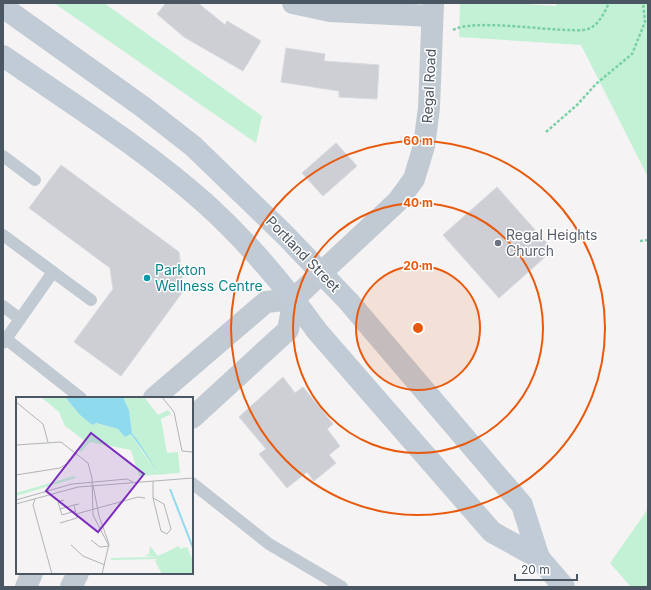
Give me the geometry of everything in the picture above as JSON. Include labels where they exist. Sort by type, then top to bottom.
[{"type":"main road","name":"Portland Street","points":[[3,7],[143,107],[193,146],[321,272],[349,302],[522,505],[539,558]]},
{"type":"main road","name":"Portland Street","points":[[3,56],[152,160],[206,204],[258,256],[294,298],[317,331],[492,532],[539,558],[564,587]]},
{"type":"street","points":[[293,3],[330,11],[432,9]]},
{"type":"street","name":"Regal Road","points":[[294,298],[398,201],[414,179],[424,146],[429,108],[432,9]]},
{"type":"street","points":[[155,397],[266,302],[294,298],[288,330],[193,417]]},
{"type":"street","points":[[26,587],[32,574]]},
{"type":"street","points":[[71,587],[78,574]]},
{"type":"lane","points":[[3,156],[36,180]]},
{"type":"lane","points":[[3,235],[91,300]]},
{"type":"lane","points":[[54,272],[5,341],[80,397]]},
{"type":"lane","points":[[3,306],[20,319]]},
{"type":"lane","points":[[193,484],[270,544],[342,587]]},
{"type":"path","points":[[448,35],[459,26],[477,25],[561,30],[588,30],[598,22],[609,3]]},
{"type":"path","points":[[546,132],[577,105],[596,84],[632,54],[645,22],[643,3]]},
{"type":"path","points":[[640,241],[648,240]]},
{"type":"green space","points":[[54,3],[104,3],[262,116],[256,143]]},
{"type":"green space","points":[[460,3],[512,3],[556,6],[557,3],[648,3],[648,177],[581,45],[459,37]]},
{"type":"green space","points":[[648,509],[648,587],[631,587],[610,563]]},
{"type":"building","points":[[166,3],[198,3],[225,25],[227,21],[261,41],[243,71],[184,37],[157,14]]},
{"type":"building","points":[[286,48],[325,54],[324,61],[379,65],[377,99],[339,97],[339,91],[281,82]]},
{"type":"building","points":[[336,143],[357,166],[323,196],[302,173]]},
{"type":"building","name":"Parkton Wellness Centre","points":[[61,165],[179,252],[184,290],[121,376],[74,342],[113,289],[110,268],[29,208]]},
{"type":"building","name":"Regal Heights Church","points":[[497,187],[553,250],[499,298],[443,235]]},
{"type":"building","points":[[283,377],[295,393],[303,387],[333,424],[327,429],[340,446],[329,455],[336,463],[314,481],[307,472],[287,488],[259,454],[266,449],[239,417]]},
{"type":"place","name":"Regal Heights Church","points":[[498,243]]},
{"type":"place","name":"Parkton Wellness Centre","points":[[147,278]]}]
